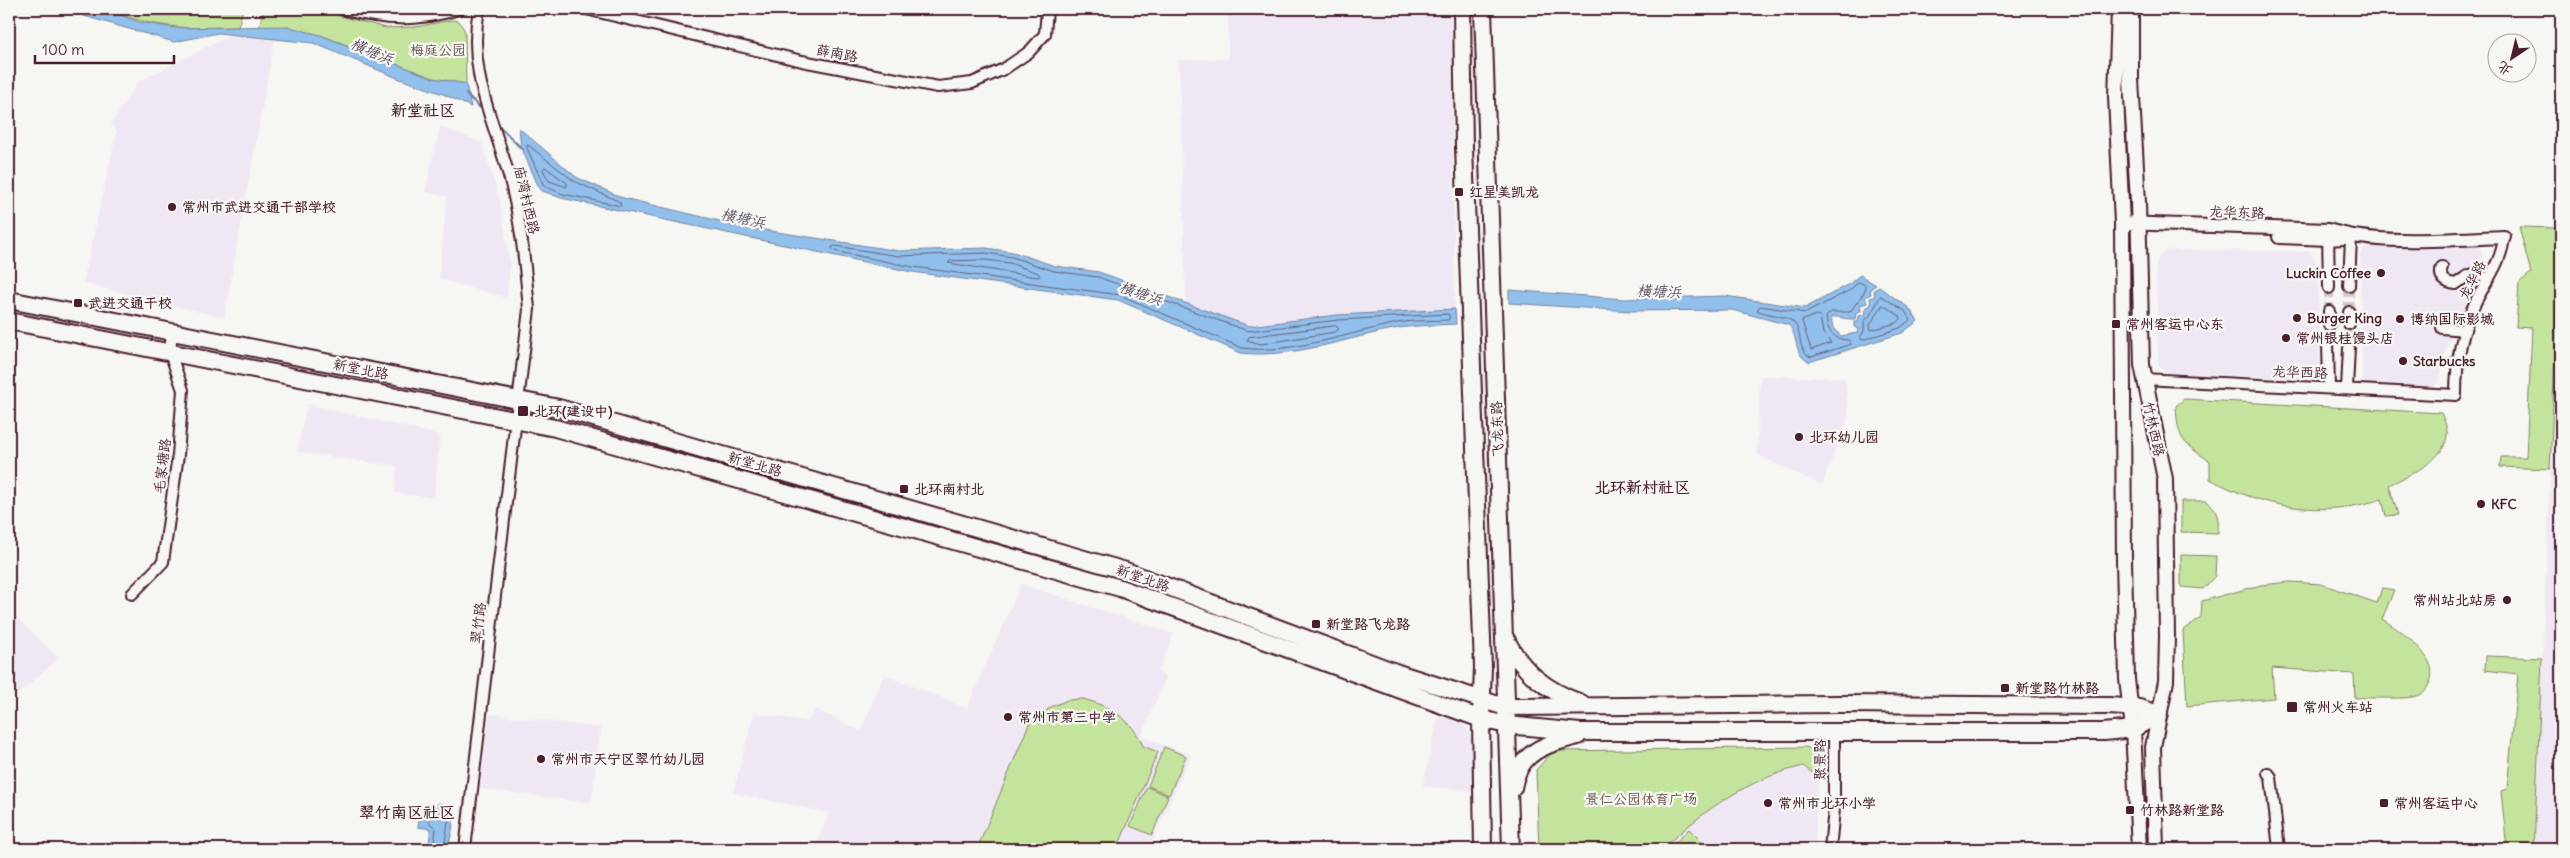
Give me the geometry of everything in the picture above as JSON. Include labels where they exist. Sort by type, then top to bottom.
[{"type":"main road","name":"飞龙东路","points":[[1462,9],[1464,148],[1483,667],[1481,700],[1483,849]]},
{"type":"main road","name":"飞龙东路","points":[[1482,9],[1511,849]]},
{"type":"main road","name":"竹林西路","points":[[2119,9],[2116,97],[2122,227],[2124,568],[2134,708],[2132,729],[2139,849]]},
{"type":"main road","name":"竹林西路","points":[[2131,9],[2131,80],[2139,227],[2144,379],[2165,479],[2168,636],[2166,681],[2154,747],[2156,849]]},
{"type":"main road","name":"新堂北路","points":[[9,300],[559,408],[1126,571],[1398,673],[1505,707],[1840,704],[2134,708],[2159,714]]},
{"type":"main road","name":"新堂北路","points":[[9,321],[555,428],[1120,588],[1481,719],[1506,725],[1592,732]]},
{"type":"main road","points":[[1504,634],[1513,654],[1530,674],[1557,695],[1591,707]]},
{"type":"main road","points":[[1510,812],[1515,774],[1526,757],[1548,744],[1592,732],[1834,730],[2104,732],[2132,729],[2159,714]]},
{"type":"street","points":[[342,9],[394,20],[426,17],[459,9]]},
{"type":"street","name":"庙湾村西路","points":[[479,9],[476,67],[482,94],[496,134],[520,220],[526,265],[529,309],[519,400]]},
{"type":"street","name":"薛南路","points":[[586,9],[802,61],[938,87],[972,83],[1004,69],[1029,52],[1045,34],[1047,9]]},
{"type":"street","name":"龙华东路","points":[[2122,227],[2424,239],[2504,237]]},
{"type":"street","points":[[2328,235],[2329,288]]},
{"type":"street","points":[[2349,286],[2350,237]]},
{"type":"street","name":"龙华路","points":[[2456,395],[2456,373],[2465,330],[2476,301],[2494,270],[2504,237]]},
{"type":"street","points":[[2442,267],[2440,272],[2442,278],[2448,283],[2456,284],[2466,274],[2474,273],[2489,279]]},
{"type":"street","points":[[2329,311],[2329,325]]},
{"type":"street","points":[[2349,312],[2349,324]]},
{"type":"street","points":[[2442,328],[2465,330]]},
{"type":"street","name":"毛家塘路","points":[[132,594],[163,562],[178,455],[183,390],[170,353],[172,332]]},
{"type":"street","points":[[2328,344],[2329,387]]},
{"type":"street","points":[[2347,388],[2349,348]]},
{"type":"street","name":"龙华西路","points":[[2144,379],[2456,395]]},
{"type":"street","name":"翠竹路","points":[[465,849],[519,400]]},
{"type":"street","name":"聚景路","points":[[1830,849],[1834,809],[1834,730]]},
{"type":"street","points":[[2273,849],[2265,776],[2268,773],[2271,777],[2279,849]]},
{"type":"shaded area","points":[[1228,9],[1451,9],[1455,309],[1337,315],[1249,326],[1186,303],[1179,60],[1228,59]]},
{"type":"shaded area","name":"常州市武进交通干部学校","points":[[233,34],[275,37],[224,318],[83,283],[117,131],[111,124],[138,82]]},
{"type":"shaded area","points":[[440,126],[482,143],[500,201],[510,264],[507,298],[439,279],[447,197],[425,192]]},
{"type":"shaded area","points":[[2561,164],[2561,849],[2534,849],[2560,243]]},
{"type":"shaded area","points":[[2373,244],[2477,246],[2482,250],[2482,268],[2474,291],[2458,318],[2443,358],[2439,382],[2433,387],[2368,384],[2362,380],[2360,256],[2365,247]]},
{"type":"shaded area","points":[[2168,250],[2309,251],[2318,264],[2320,375],[2315,379],[2167,373],[2158,365],[2156,263],[2160,255]]},
{"type":"shaded area","name":"北环幼儿园","points":[[1760,376],[1846,378],[1848,418],[1822,485],[1757,455]]},
{"type":"shaded area","points":[[307,404],[440,435],[434,498],[395,493],[397,466],[297,452]]},
{"type":"shaded area","name":"常州市第三中学","points":[[1021,584],[1174,634],[1158,672],[1166,677],[1141,736],[1191,755],[1149,849],[814,849],[829,813],[733,793],[754,712],[808,722],[815,709],[861,731],[884,675],[967,708]]},
{"type":"shaded area","points":[[9,610],[58,658],[9,703]]},
{"type":"shaded area","points":[[1439,712],[1459,720],[1470,732],[1475,751],[1477,791],[1423,786]]},
{"type":"shaded area","name":"常州市天宁区翠竹幼儿园","points":[[490,714],[601,728],[591,803],[480,789]]},
{"type":"shaded area","name":"常州市北环小学","points":[[1803,766],[1818,777],[1815,849],[1662,849],[1696,817],[1743,789],[1783,771]]},
{"type":"shaded area","points":[[135,841],[179,847],[180,849],[134,849]]},
{"type":"green space","points":[[105,9],[243,9],[238,27],[201,28],[155,24],[123,16]]},
{"type":"green space","name":"梅庭公园","points":[[264,9],[313,9],[386,28],[415,27],[452,20],[459,21],[465,31],[466,84],[433,78],[320,35],[259,26]]},
{"type":"green space","points":[[2519,227],[2558,228],[2560,243],[2550,469],[2500,467],[2501,457],[2526,457],[2532,328],[2516,327],[2519,283],[2531,273]]},
{"type":"green space","points":[[2184,399],[2441,413],[2447,436],[2444,445],[2433,460],[2415,472],[2389,485],[2398,515],[2386,516],[2382,499],[2360,505],[2337,508],[2315,509],[2294,507],[2251,497],[2210,479],[2210,461],[2187,445],[2180,434],[2176,406]]},
{"type":"green space","points":[[2181,501],[2206,501],[2217,515],[2218,533],[2181,532]]},
{"type":"green space","points":[[2181,555],[2216,556],[2215,576],[2203,589],[2181,587]]},
{"type":"green space","points":[[2290,582],[2321,584],[2377,603],[2382,588],[2394,590],[2382,619],[2408,637],[2430,663],[2432,673],[2430,682],[2425,690],[2419,695],[2411,697],[2355,698],[2354,674],[2272,668],[2274,698],[2187,706],[2183,631],[2201,617],[2202,601],[2261,585]]},
{"type":"green space","points":[[2486,656],[2542,658],[2534,849],[2507,849],[2501,791],[2507,789],[2518,674],[2485,670]]},
{"type":"green space","points":[[1083,699],[1119,715],[1133,728],[1143,746],[1158,752],[1117,849],[979,849],[980,842],[1029,724],[1051,707],[1067,700]]},
{"type":"green space","points":[[1164,747],[1186,756],[1169,795],[1148,786]]},
{"type":"green space","name":"景仁公园体育广场","points":[[1807,747],[1817,760],[1818,777],[1803,766],[1763,779],[1744,788],[1710,809],[1662,849],[1539,849],[1536,770],[1551,753],[1562,751]]},
{"type":"green space","points":[[1147,787],[1168,796],[1152,835],[1130,826]]},
{"type":"green space","points":[[1689,829],[1706,846],[1704,849],[1669,849]]},
{"type":"water","points":[[69,9],[105,9],[139,22],[176,28],[286,26],[320,35],[433,78],[466,84],[471,107],[443,94],[400,79],[313,43],[218,33],[174,42],[84,16]]},
{"type":"water","points":[[519,128],[576,177],[623,198],[745,227],[899,251],[986,248],[1013,252],[1055,266],[1099,272],[1249,326],[1337,315],[1455,309],[1456,324],[1399,328],[1281,353],[1241,353],[1118,300],[912,272],[561,198],[540,190],[521,147]]},
{"type":"water","points":[[1860,275],[1876,285],[1870,289],[1871,294],[1865,297],[1867,303],[1860,305],[1861,311],[1856,312],[1855,319],[1831,317],[1833,328],[1841,336],[1857,333],[1859,329],[1854,327],[1854,322],[1858,322],[1859,316],[1866,314],[1865,308],[1871,305],[1870,298],[1875,296],[1874,290],[1879,287],[1909,308],[1918,321],[1902,333],[1809,362],[1804,359],[1798,350],[1789,325],[1732,310],[1630,311],[1509,303],[1509,290],[1624,299],[1725,296],[1805,308],[1848,285]]},
{"type":"water","points":[[438,803],[450,809],[453,815],[448,849],[420,849],[428,848],[431,829],[418,827],[419,819],[424,819],[425,813],[430,814],[432,808],[437,808]]},
{"type":"waterway","name":"横塘浜","points":[[466,94],[484,111]]},
{"type":"waterway","name":"横塘浜","points":[[497,124],[523,150]]},
{"type":"tunnel","points":[[2349,286],[2349,312]]},
{"type":"tunnel","points":[[2329,288],[2329,311]]},
{"type":"tunnel","points":[[2349,324],[2349,348]]},
{"type":"tunnel","points":[[2328,344],[2329,325]]},
{"type":"place","name":"红星美凯龙","points":[[1459,192]]},
{"type":"place","name":"常州市武进交通干部学校","points":[[172,207]]},
{"type":"place","name":"Luckin Coffee","points":[[2381,273]]},
{"type":"place","name":"武进交通干校","points":[[78,303]]},
{"type":"place","name":"Burger King","points":[[2297,318]]},
{"type":"place","name":"博纳国际影城","points":[[2400,319]]},
{"type":"place","name":"常州客运中心东","points":[[2116,324]]},
{"type":"place","name":"常州银桂馒头店","points":[[2286,338]]},
{"type":"place","name":"Starbucks","points":[[2403,361]]},
{"type":"place","name":"北环(建设中)","points":[[523,411]]},
{"type":"place","name":"北环幼儿园","points":[[1799,437]]},
{"type":"place","name":"北环南村北","points":[[904,489]]},
{"type":"place","name":"KFC","points":[[2481,504]]},
{"type":"place","name":"常州站北站房","points":[[2507,600]]},
{"type":"place","name":"新堂路飞龙路","points":[[1316,624]]},
{"type":"place","name":"新堂路竹林路","points":[[2005,688]]},
{"type":"place","name":"常州火车站","points":[[2292,707]]},
{"type":"place","name":"常州市第三中学","points":[[1008,717]]},
{"type":"place","name":"常州市天宁区翠竹幼儿园","points":[[541,759]]},
{"type":"place","name":"常州市北环小学","points":[[1768,803]]},
{"type":"place","name":"常州客运中心","points":[[2384,803]]},
{"type":"place","name":"竹林路新堂路","points":[[2130,810]]},
{"type":"district","name":"新堂社区","points":[[423,110]]},
{"type":"district","name":"北环新村社区","points":[[1642,487]]},
{"type":"district","name":"翠竹南区社区","points":[[407,812]]}]
